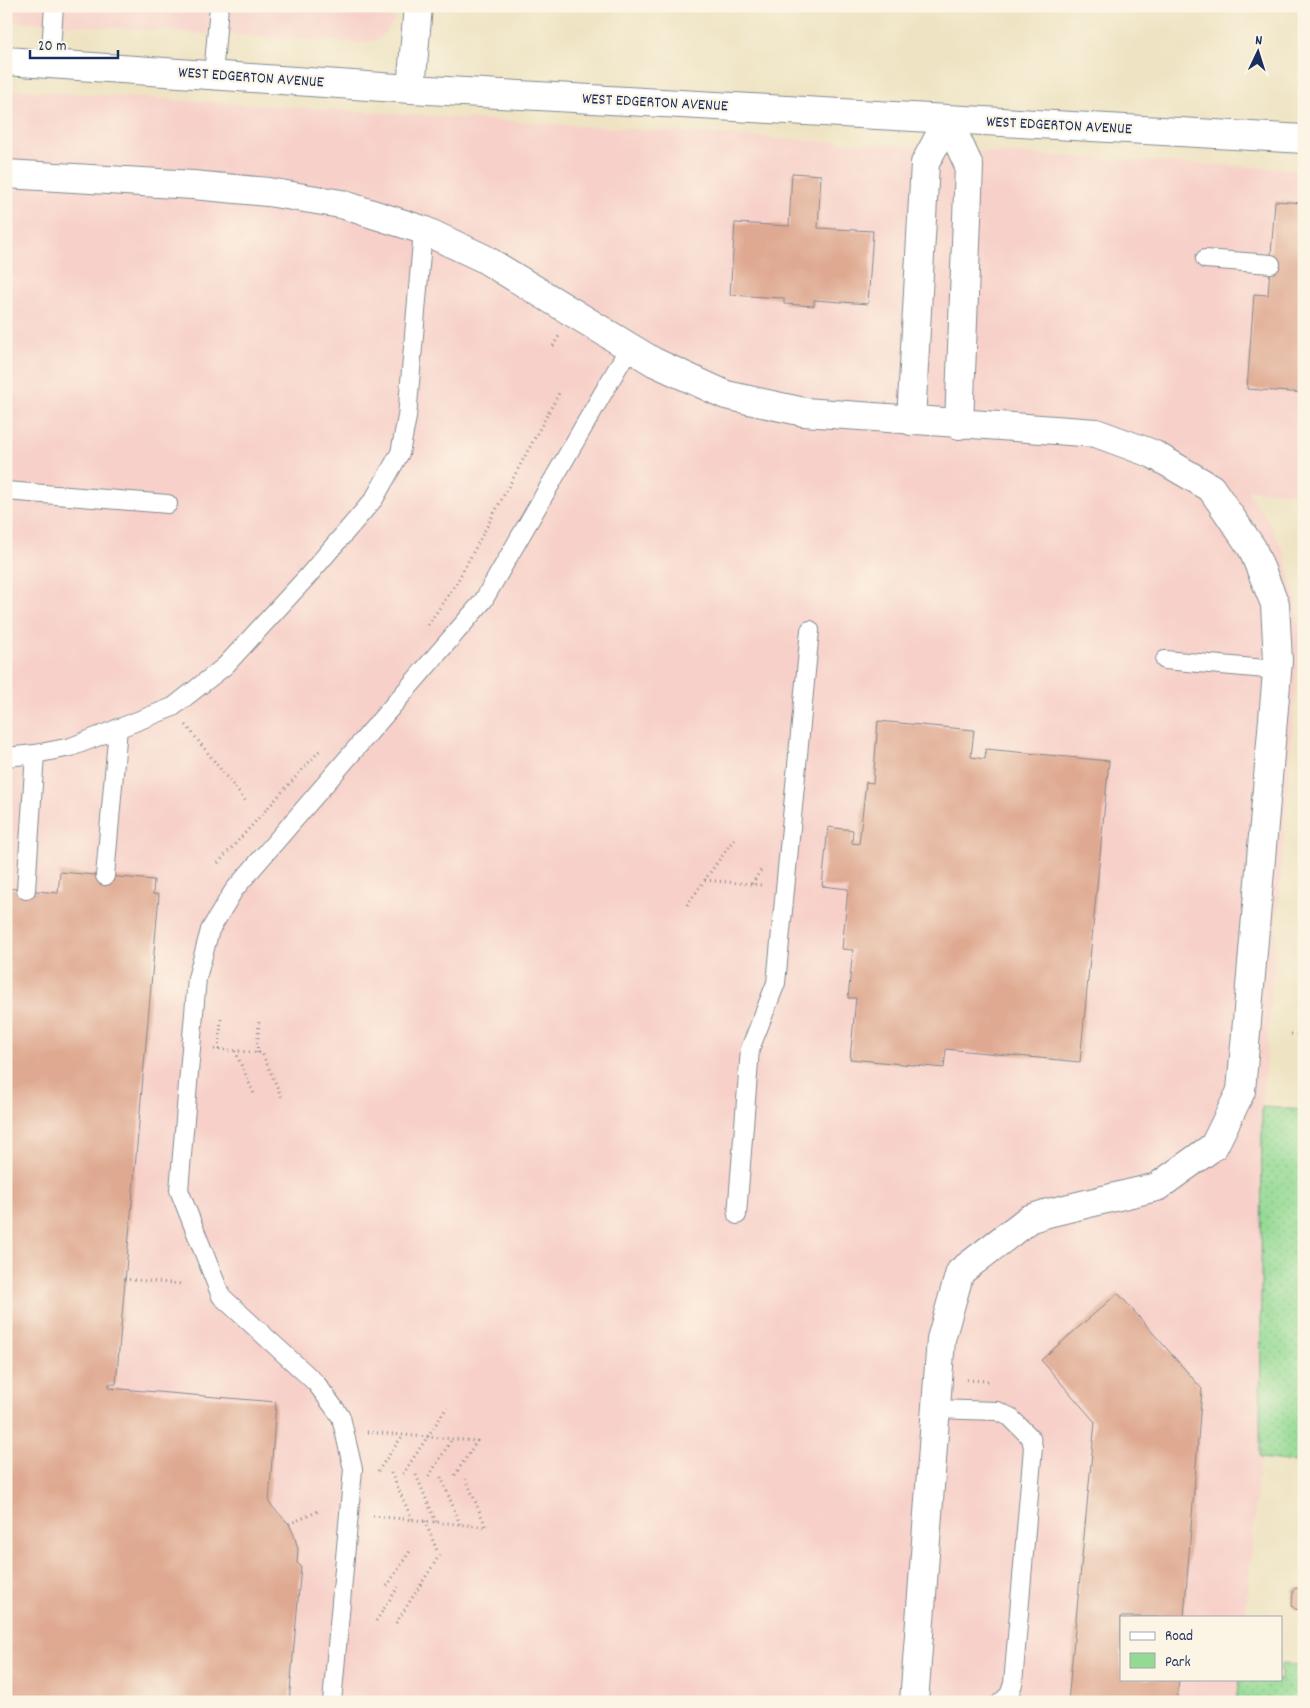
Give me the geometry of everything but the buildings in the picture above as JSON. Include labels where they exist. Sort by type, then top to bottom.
[{"type":"street","points":[[411,89],[418,6]]},
{"type":"street","name":"WEST EDGERTON AVENUE","points":[[6,61],[411,89],[1304,139]]},
{"type":"street","points":[[911,421],[925,163],[948,120]]},
{"type":"street","points":[[948,120],[969,166],[959,425]]},
{"type":"street","points":[[6,174],[193,185],[268,192],[341,204],[423,230],[483,258],[629,348],[654,362],[726,395],[804,412],[959,425],[1096,433],[1153,454],[1211,488],[1252,548],[1275,604],[1277,670],[1241,1091],[1214,1146],[1157,1187],[1029,1219],[960,1272],[940,1339],[914,1702]]},
{"type":"lane","points":[[50,64],[54,6]]},
{"type":"lane","points":[[214,76],[219,6]]},
{"type":"lane","points":[[6,757],[71,747],[173,707],[225,666],[307,577],[374,499],[400,453],[405,426],[423,230]]},
{"type":"lane","points":[[1205,259],[1270,264]]},
{"type":"lane","points":[[332,1702],[353,1469],[341,1417],[316,1383],[221,1296],[179,1190],[198,978],[210,930],[234,890],[483,601],[629,348]]},
{"type":"lane","points":[[6,492],[168,504]]},
{"type":"lane","points":[[737,1215],[750,1048],[776,983],[810,630]]},
{"type":"lane","points":[[1165,660],[1277,670]]},
{"type":"lane","points":[[105,876],[118,728]]},
{"type":"lane","points":[[26,890],[35,754]]},
{"type":"lane","points":[[935,1409],[997,1411],[1010,1416],[1031,1438],[1033,1448],[1013,1684],[1009,1695],[1001,1702]]},
{"type":"path","points":[[426,628],[457,582],[559,393]]},
{"type":"path","points":[[194,735],[247,804]]},
{"type":"path","points":[[218,863],[326,743]]},
{"type":"path","points":[[687,905],[734,839]]},
{"type":"path","points":[[705,880],[764,885],[764,894]]},
{"type":"path","points":[[219,1050],[221,1019]]},
{"type":"path","points":[[256,1053],[259,1022]]},
{"type":"path","points":[[1291,1034],[1304,1035]]},
{"type":"path","points":[[210,1048],[262,1053],[282,1098]]},
{"type":"path","points":[[235,1051],[255,1096]]},
{"type":"path","points":[[124,1279],[182,1284]]},
{"type":"path","points":[[403,1474],[447,1407]]},
{"type":"path","points":[[367,1432],[477,1441],[453,1478]]},
{"type":"path","points":[[378,1471],[403,1435]]},
{"type":"path","points":[[429,1476],[452,1439]]},
{"type":"path","points":[[391,1472],[412,1520]]},
{"type":"path","points":[[416,1475],[436,1522]]},
{"type":"path","points":[[441,1477],[460,1524]]},
{"type":"path","points":[[370,1516],[486,1527],[466,1479]]},
{"type":"path","points":[[289,1524],[319,1512]]},
{"type":"path","points":[[396,1623],[440,1553],[425,1521]]},
{"type":"path","points":[[388,1586],[410,1551]]},
{"type":"path","points":[[376,1621],[398,1587]]},
{"type":"shaded area","points":[[6,6],[398,6],[394,21],[381,38],[363,43],[6,21]]},
{"type":"shaded area","points":[[6,89],[1019,154],[1304,170],[1304,493],[1247,490],[1267,519],[1284,553],[1295,596],[1300,635],[1262,1107],[1260,1458],[1245,1616],[1120,1616],[1120,1680],[1239,1680],[1236,1702],[6,1702]]},
{"type":"green space","points":[[1262,1107],[1304,1110],[1304,1463],[1260,1458]]},
{"type":"green space","points":[[1282,1664],[1304,1665],[1304,1702],[1236,1702],[1239,1680],[1282,1680]]}]
